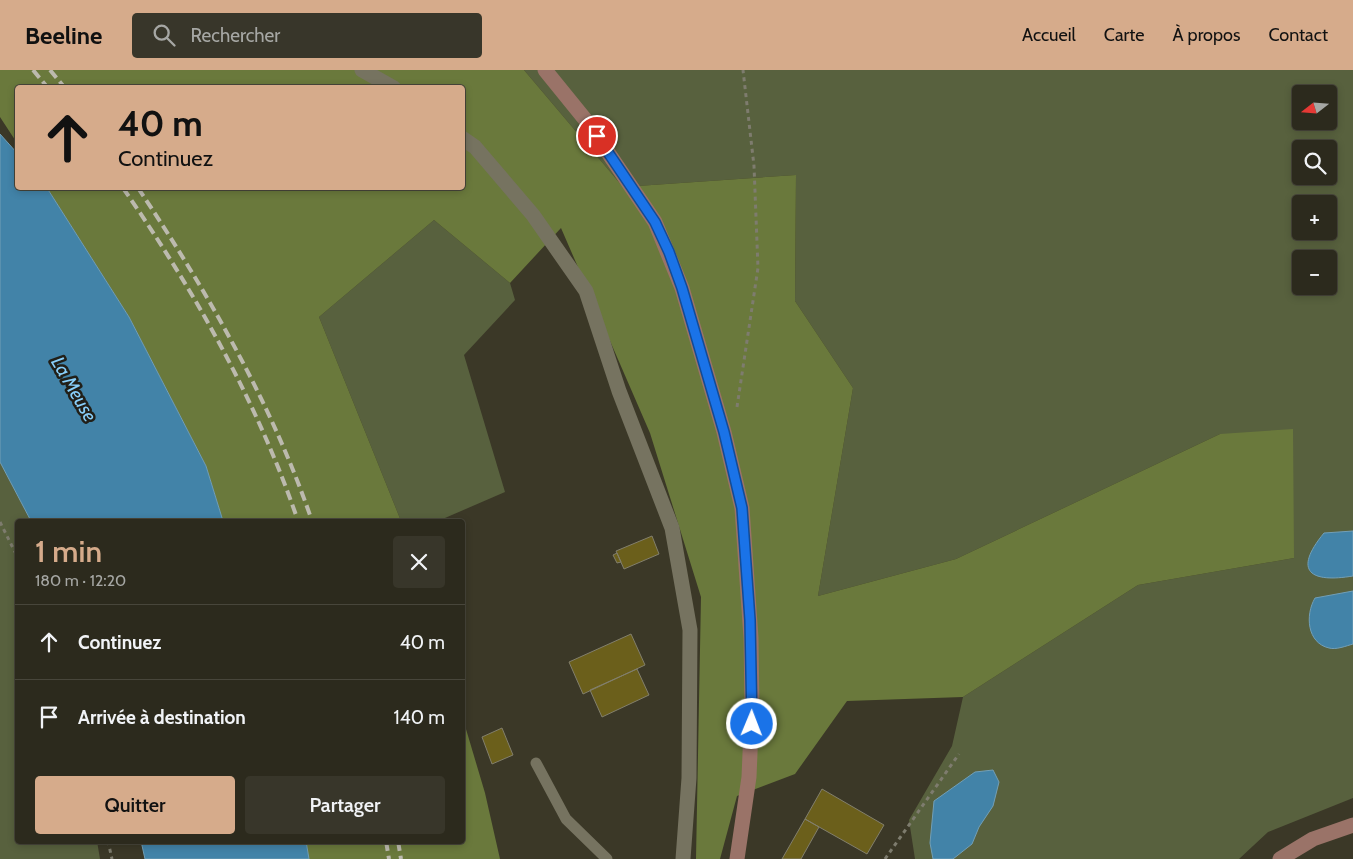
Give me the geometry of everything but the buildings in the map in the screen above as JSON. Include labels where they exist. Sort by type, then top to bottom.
[{"type":"street","points":[[362,70],[389,85]]},
{"type":"street","points":[[544,70],[588,123],[624,173],[655,222],[669,252],[682,288],[724,432],[742,508],[749,586],[752,706],[749,777],[737,859]]},
{"type":"street","points":[[465,140],[475,147],[533,215],[586,291],[619,391],[672,528],[690,630],[689,778],[683,859]]},
{"type":"street","points":[[1280,859],[1313,839],[1353,825]]},
{"type":"lane","points":[[536,763],[566,819],[607,859]]},
{"type":"path","points":[[736,415],[758,268],[754,166],[743,70]]},
{"type":"path","points":[[0,522],[15,552]]},
{"type":"path","points":[[885,859],[959,754]]},
{"type":"path","points":[[109,844],[112,859]]},
{"type":"green space","points":[[0,70],[524,70],[623,187],[796,175],[795,301],[853,388],[818,596],[956,559],[1220,434],[1293,429],[1294,558],[1138,585],[963,697],[847,701],[795,774],[737,796],[720,859],[696,859],[701,597],[650,433],[561,228],[510,283],[434,220],[319,317],[400,519],[222,519],[206,466],[129,317],[48,190],[465,190],[465,85],[15,85],[15,140],[0,117]]},
{"type":"green space","points":[[524,70],[1353,70],[1353,798],[1268,832],[1239,859],[915,859],[909,820],[952,746],[963,697],[1138,585],[1294,558],[1220,434],[956,559],[818,596],[853,388],[795,301],[796,175],[623,187]]},
{"type":"green space","points":[[434,220],[510,283],[515,300],[464,355],[505,492],[443,519],[400,519],[319,317]]},
{"type":"green space","points":[[0,462],[30,519],[15,519],[15,844],[98,844],[100,859],[0,859]]},
{"type":"green space","points":[[465,726],[485,793],[500,859],[309,859],[306,844],[465,844]]},
{"type":"water","name":"La Meuse","points":[[0,134],[15,151],[15,190],[48,190],[129,317],[206,466],[222,519],[30,519],[0,462]]},
{"type":"water","points":[[1353,531],[1353,576],[1326,578],[1311,572],[1308,566],[1309,557],[1314,546],[1324,533]]},
{"type":"water","points":[[1353,591],[1353,644],[1341,648],[1329,648],[1322,645],[1316,640],[1310,628],[1310,612],[1315,598]]},
{"type":"water","points":[[993,770],[999,782],[993,806],[979,827],[972,844],[953,859],[933,859],[930,843],[934,801],[975,772]]},
{"type":"water","points":[[142,844],[306,844],[309,859],[145,859]]},
{"type":"railway","points":[[33,70],[46,85]]},
{"type":"railway","points":[[50,70],[62,85]]},
{"type":"railway","points":[[124,190],[175,266],[222,348],[264,434],[297,519]]},
{"type":"railway","points":[[139,190],[213,307],[236,349],[278,435],[311,519]]},
{"type":"railway","points":[[386,844],[389,859]]},
{"type":"railway","points":[[398,844],[401,859]]},
{"type":"route","points":[[597,136],[624,173],[655,222],[669,252],[682,288],[724,432],[742,508],[749,586],[752,724]]}]
